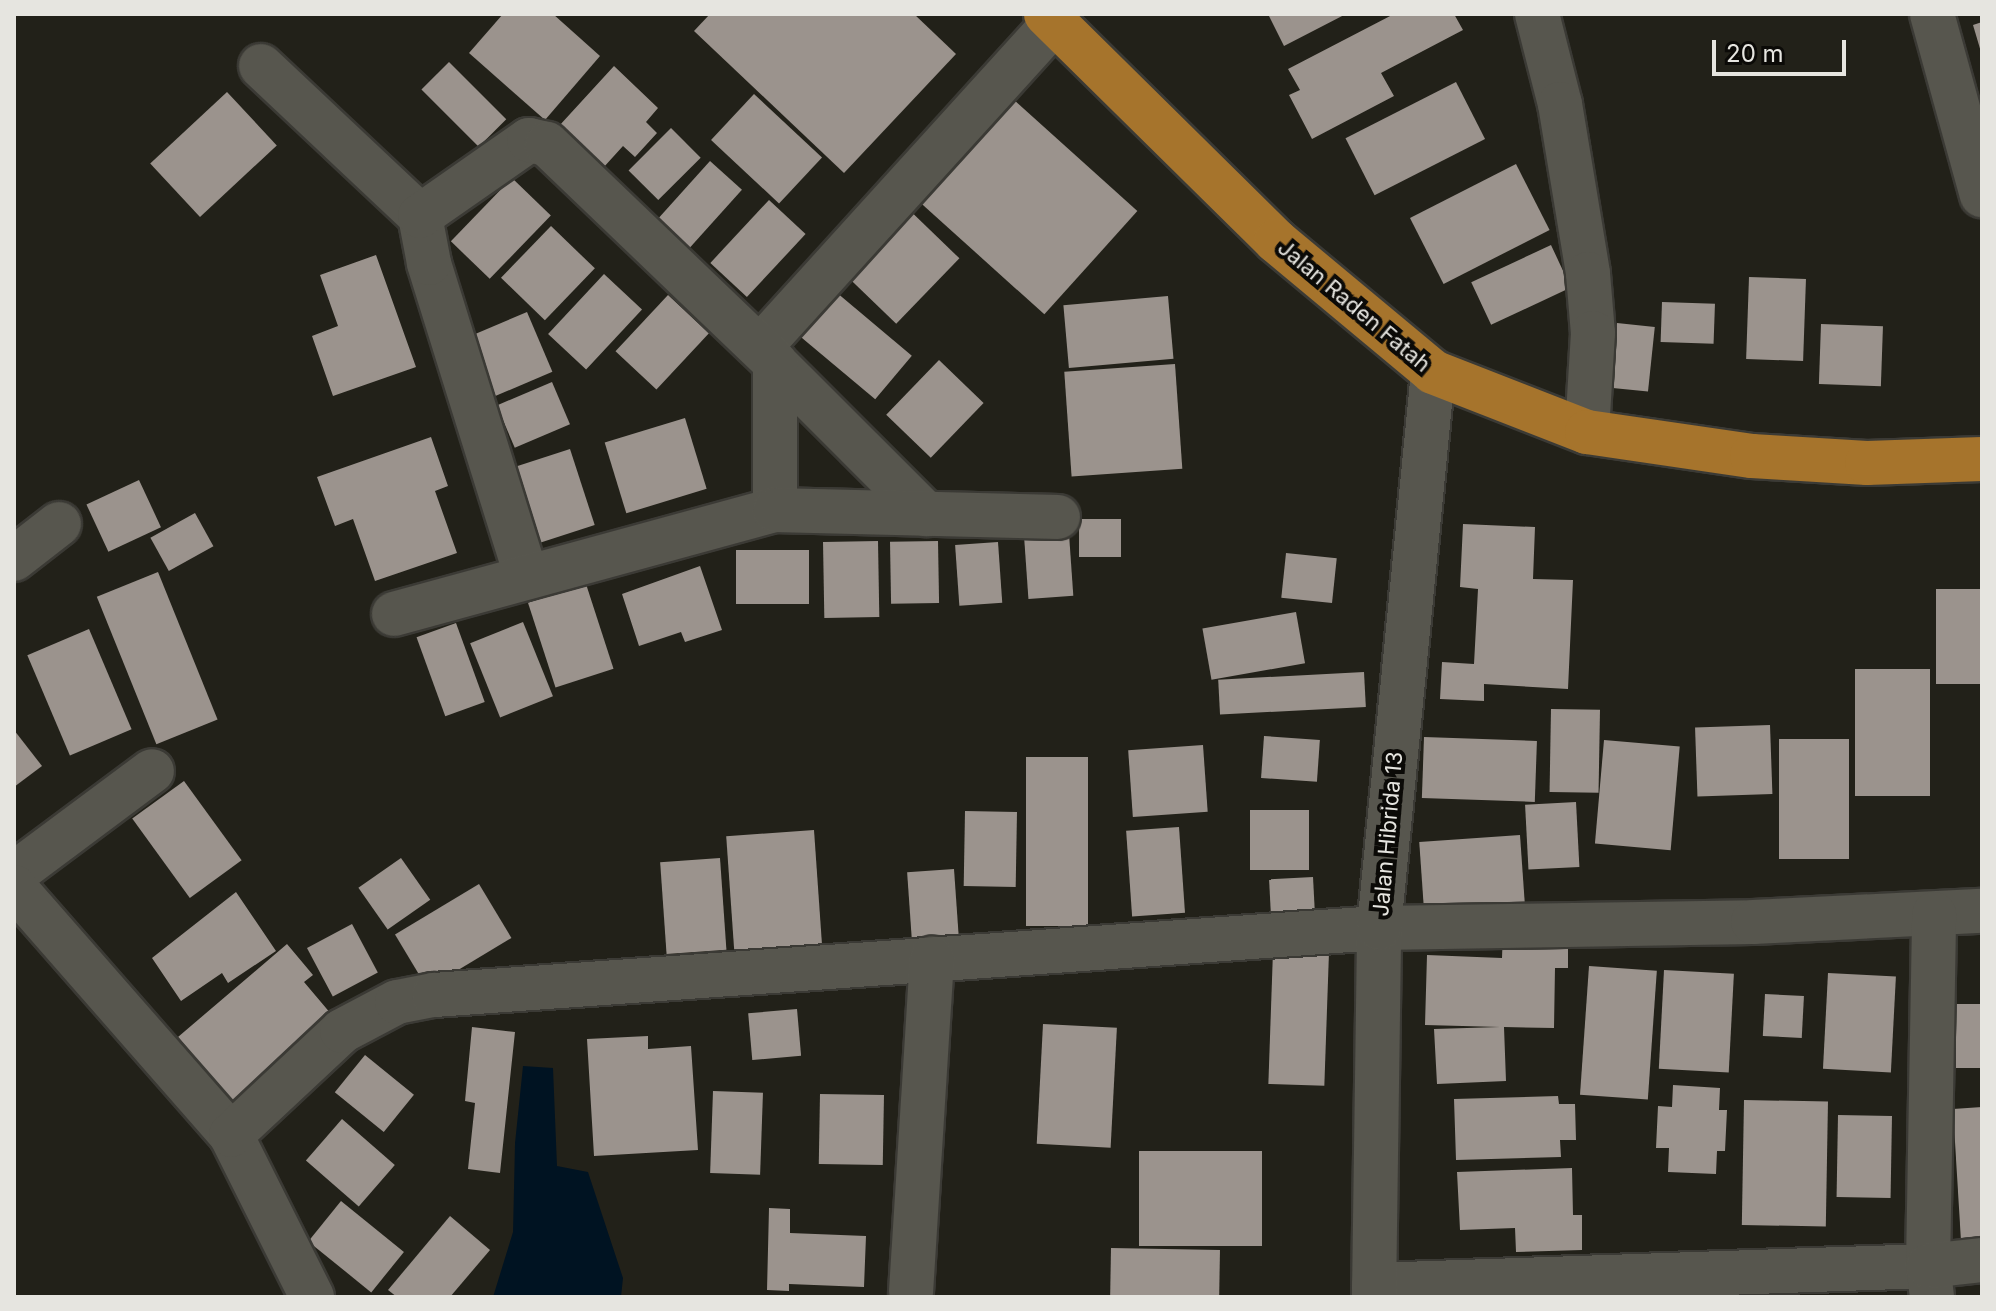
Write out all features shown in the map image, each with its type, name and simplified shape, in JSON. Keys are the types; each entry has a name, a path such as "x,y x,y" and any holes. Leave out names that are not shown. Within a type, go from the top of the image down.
{"highway":[{"name":"Jalan Raden Fatah","path":"1051,18 1276,241 1433,372 1587,432 1752,456 1867,463 1982,459"}],"street":[{"path":"1537,14 1560,104 1588,274 1593,333 1587,432"},
{"path":"1932,14 1982,195"},
{"path":"775,510 768,355 1051,18"},
{"path":"261,66 420,216 429,263 526,575"},
{"path":"420,216 529,140 538,140 768,355 926,514"},
{"name":"Jalan Hibrida 13","path":"1374,1291 1379,928 1433,372"},
{"path":"394,614 526,575 775,510 1058,517"},
{"path":"14,559 59,524"},
{"path":"14,874 152,771"},
{"path":"14,887 231,1135 312,1297"},
{"path":"231,1135 342,1031 397,1002 572,983 1379,928 1982,911"},
{"path":"1930,1281 1934,914"},
{"path":"911,1292 932,959"},
{"path":"1374,1291 1930,1281 1982,1260"}],"water":[{"path":"523,1066 553,1068 557,1166 588,1172 623,1278 621,1297 493,1297 513,1232 515,1143"}],"building":[{"path":"503,14 553,14 600,56 545,120 469,53"},
{"path":"710,14 914,14 956,54 844,173 694,31"},
{"path":"1268,14 1346,14 1284,46"},
{"path":"1394,14 1454,14 1463,30 1381,73 1394,96 1312,139 1289,95 1300,90 1288,69"},
{"path":"1982,22 1982,52 1981,52 1973,25"},
{"path":"449,62 506,119 479,147 421,90"},
{"path":"614,66 658,108 646,122 657,133 635,157 623,146 603,168 559,126"},
{"path":"1456,82 1485,139 1375,195 1346,138"},
{"path":"227,92 277,145 200,217 150,164"},
{"path":"754,94 822,157 779,204 711,140"},
{"path":"1014,100 1137,211 1044,314 921,203"},
{"path":"671,128 701,158 658,200 629,170"},
{"path":"710,161 742,190 689,248 657,220"},
{"path":"1516,164 1550,230 1444,284 1410,218"},
{"path":"512,178 551,216 490,279 451,241"},
{"path":"769,200 806,234 747,297 710,263"},
{"path":"899,200 959,258 896,324 836,265"},
{"path":"551,226 595,268 545,320 501,278"},
{"path":"1551,245 1571,288 1491,325 1471,282"},
{"path":"376,255 416,367 333,396 312,336 338,326 320,275"},
{"path":"604,274 642,309 586,369 548,334"},
{"path":"1749,277 1806,279 1803,361 1746,359"},
{"path":"836,292 912,356 875,399 799,336"},
{"path":"668,295 709,333 656,390 615,351"},
{"path":"1168,296 1173,359 1069,368 1063,305"},
{"path":"1662,302 1715,304 1714,344 1661,342"},
{"path":"527,312 552,372 495,396 470,336"},
{"path":"1617,323 1655,327 1648,392 1610,388"},
{"path":"1821,324 1883,326 1881,386 1819,384"},
{"path":"939,360 984,403 931,458 886,415"},
{"path":"1175,364 1182,469 1072,476 1064,372"},
{"path":"552,382 570,424 515,448 497,405"},
{"path":"685,418 707,489 626,513 605,443"},
{"path":"431,437 448,486 435,491 457,553 375,581 353,519 335,526 317,477"},
{"path":"570,449 595,525 534,545 509,469"},
{"path":"139,480 161,527 108,552 86,505"},
{"path":"195,513 213,546 169,571 150,538"},
{"path":"1079,519 1121,519 1121,557 1079,557"},
{"path":"1463,524 1535,527 1533,579 1573,580 1568,689 1484,684 1484,701 1440,699 1442,662 1474,664 1478,589 1460,587"},
{"path":"1069,534 1073,596 1028,599 1024,537"},
{"path":"878,541 879,617 824,618 823,542"},
{"path":"938,541 939,603 891,604 890,542"},
{"path":"998,542 1002,603 959,606 955,545"},
{"path":"736,550 809,550 809,604 736,604"},
{"path":"1286,553 1337,558 1332,603 1281,598"},
{"path":"700,566 722,630 685,642 681,632 639,646 622,594"},
{"path":"158,572 218,719 156,744 97,597"},
{"path":"586,584 614,669 555,687 528,603"},
{"path":"1936,589 1982,589 1982,684 1936,684"},
{"path":"1296,612 1305,663 1211,680 1202,628"},
{"path":"523,622 553,696 500,718 470,643"},
{"path":"456,623 485,702 445,716 417,637"},
{"path":"89,629 132,729 70,756 27,655"},
{"path":"1855,669 1930,669 1930,796 1855,796"},
{"path":"1364,672 1366,707 1220,715 1218,680"},
{"path":"1551,709 1600,710 1599,793 1550,792"},
{"path":"1770,725 1772,794 1697,797 1695,728"},
{"path":"14,730 42,766 14,787"},
{"path":"1264,736 1320,740 1317,782 1261,778"},
{"path":"1424,737 1537,741 1535,802 1422,798"},
{"path":"1779,739 1849,739 1849,859 1779,859"},
{"path":"1604,740 1680,747 1671,850 1595,844"},
{"path":"1203,745 1208,812 1133,817 1128,750"},
{"path":"1026,757 1088,757 1088,926 1026,926"},
{"path":"184,781 242,860 190,898 132,819"},
{"path":"1576,802 1579,867 1528,870 1525,805"},
{"path":"1250,810 1309,810 1309,870 1250,870"},
{"path":"965,811 1017,812 1016,887 964,886"},
{"path":"1179,827 1185,913 1132,916 1126,831"},
{"path":"814,830 822,946 734,952 726,836"},
{"path":"1520,835 1525,904 1424,911 1419,842"},
{"path":"401,858 430,900 388,930 358,888"},
{"path":"720,858 726,950 667,954 660,862"},
{"path":"954,869 959,938 912,941 907,872"},
{"path":"1313,877 1315,918 1271,920 1269,879"},
{"path":"479,884 511,938 427,988 395,934"},
{"path":"236,892 276,951 228,983 222,973 181,1001 152,958"},
{"path":"352,924 378,973 333,997 307,948"},
{"path":"1503,928 1568,930 1568,968 1555,968 1554,1028 1504,1027 1506,1081 1437,1084 1434,1029 1500,1027 1425,1025 1427,955 1502,958"},
{"path":"287,944 313,975 304,982 337,1021 236,1107 178,1037"},
{"path":"1273,951 1329,953 1324,1086 1268,1084"},
{"path":"1589,966 1657,971 1648,1099 1580,1095"},
{"path":"1664,970 1734,974 1729,1073 1659,1069"},
{"path":"1828,973 1896,977 1891,1072 1823,1069"},
{"path":"1765,994 1804,996 1802,1038 1763,1036"},
{"path":"1956,1004 1982,1004 1982,1068 1956,1068"},
{"path":"797,1009 801,1056 752,1060 748,1013"},
{"path":"1043,1024 1117,1028 1111,1148 1037,1144"},
{"path":"472,1027 515,1032 500,1173 468,1169 475,1103 465,1101"},
{"path":"648,1036 648,1049 691,1046 698,1150 594,1156 587,1039"},
{"path":"365,1055 414,1095 384,1132 335,1092"},
{"path":"1673,1085 1720,1088 1719,1110 1727,1110 1725,1151 1717,1151 1716,1174 1668,1172 1669,1148 1656,1148 1658,1106 1672,1107"},
{"path":"713,1091 763,1093 760,1175 710,1173"},
{"path":"820,1094 884,1095 883,1165 819,1164"},
{"path":"1558,1096 1559,1104 1575,1104 1576,1140 1560,1140 1561,1157 1456,1160 1454,1099"},
{"path":"1744,1100 1828,1101 1826,1226 1742,1225"},
{"path":"1982,1107 1982,1240 1961,1241 1953,1109"},
{"path":"1838,1115 1892,1116 1891,1198 1837,1197"},
{"path":"342,1119 395,1165 359,1206 306,1161"},
{"path":"1139,1151 1262,1151 1262,1246 1139,1246"},
{"path":"1572,1168 1573,1215 1582,1215 1582,1250 1516,1252 1515,1228 1460,1230 1457,1172"},
{"path":"341,1201 404,1252 371,1292 308,1241"},
{"path":"769,1208 790,1209 790,1233 866,1236 864,1287 789,1284 789,1291 767,1290"},
{"path":"450,1216 490,1250 450,1297 397,1297 388,1290"},
{"path":"1111,1248 1220,1250 1219,1297 1110,1297"}]}
